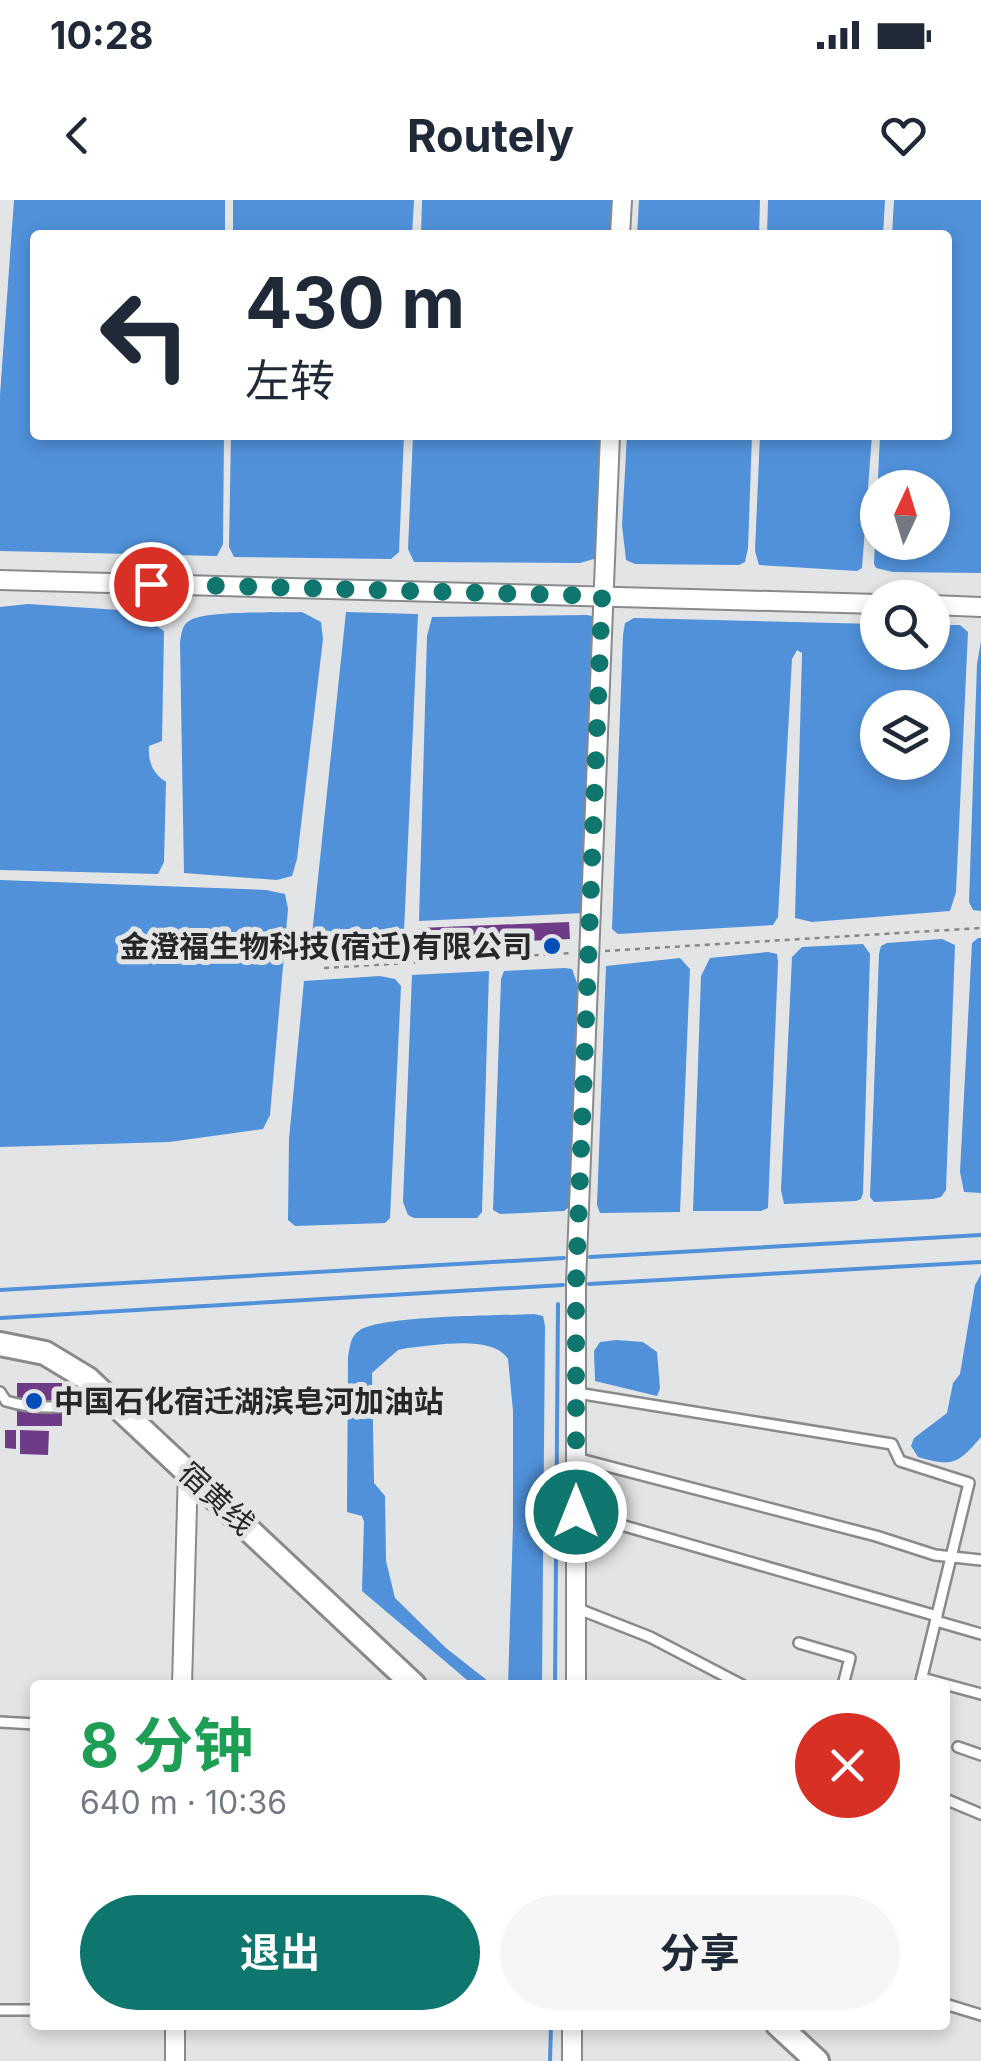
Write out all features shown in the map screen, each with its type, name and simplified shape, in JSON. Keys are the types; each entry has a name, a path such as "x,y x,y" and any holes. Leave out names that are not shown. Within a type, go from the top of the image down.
{"main road":[{"name":"宿黄线","path":"0,1344 45,1353 88,1379 409,1680"},
{"path":"802,2034 817,2061"}],"street":[{"path":"620,230 622,200"},
{"path":"576,1680 576,1282 610,440"},
{"path":"0,580 860,603"},
{"path":"950,606 981,607"},
{"path":"182,1680 188,1470"},
{"path":"175,2061 176,2030"},
{"path":"572,2030 572,2061"}],"lane":[{"path":"0,1392 6,1401 26,1407 74,1407 106,1396"},
{"path":"576,1393 892,1444 900,1461 968,1483 921,1680"},
{"path":"576,1458 950,1558 981,1560"},
{"path":"576,1512 981,1634"},
{"path":"576,1608 650,1638 732,1680"},
{"path":"799,1644 850,1658 843,1680"},
{"path":"950,1688 981,1694"},
{"path":"0,1722 30,1724"},
{"path":"958,1747 981,1755"},
{"path":"950,1801 981,1814"},
{"path":"950,2006 981,2015"},
{"path":"0,2010 30,2010"}],"path":[{"path":"324,968 981,928"}],"water":[{"path":"14,200 225,200 225,230 30,230 30,440 224,440 223,544 217,556 0,551 0,395"},
{"path":"233,200 414,200 412,230 233,230"},
{"path":"422,200 616,200 614,230 421,230"},
{"path":"639,200 760,200 759,230 637,230"},
{"path":"768,200 885,200 883,230 767,230"},
{"path":"894,200 981,200 981,573 893,572 876,568 874,560 950,560 950,470 878,470 880,440 952,440 952,230 892,230"},
{"path":"231,440 404,440 399,552 391,559 234,557 229,547"},
{"path":"413,440 605,440 597,558 580,563 414,562 408,549"},
{"path":"627,440 752,440 745,562 635,564 626,560 622,525"},
{"path":"760,440 872,440 869,470 860,470 862,568 857,571 759,565 755,551"},
{"path":"28,604 135,611 164,631 162,741 149,746 152,766 166,782 164,862 158,874 0,870 0,607"},
{"path":"302,612 321,622 323,639 292,876 277,880 184,873 180,643 183,628 197,617 210,615"},
{"path":"346,612 418,614 404,932 392,949 310,954"},
{"path":"432,617 595,617 583,913 419,921 427,636"},
{"path":"634,618 860,624 860,670 950,670 950,625 960,625 968,632 956,892 950,911 812,922 795,918 802,653 797,650 792,659 778,917 773,925 618,934 612,929 625,623"},
{"path":"981,641 981,911 973,910 969,902"},
{"path":"0,880 266,890 285,894 288,909 270,1115 263,1129 169,1142 0,1147"},
{"path":"978,938 981,1193 964,1192 960,1172 972,943"},
{"path":"942,939 955,945 946,1190 933,1199 874,1202 870,1197 881,946"},
{"path":"863,944 870,954 863,1193 856,1201 784,1204 781,1190 792,957 802,947"},
{"path":"777,954 778,962 768,1208 693,1211 701,976 710,958"},
{"path":"680,958 690,969 680,1212 600,1213 597,1205 606,966"},
{"path":"572,969 578,986 569,1207 564,1211 500,1214 493,1210 501,979 504,971"},
{"path":"489,971 482,1212 477,1218 414,1218 408,1215 403,1202 412,975"},
{"path":"380,976 395,979 401,986 390,1218 385,1223 295,1226 288,1220 289,1139 304,981"},
{"path":"981,1274 981,1437 954,1461 918,1457 911,1446 914,1438 947,1413 953,1383 960,1374 975,1285"},
{"path":"543,1316 542,1680 508,1680 513,1411 508,1359 500,1351 461,1343 398,1350 372,1373 374,1483 385,1496 386,1561 395,1598 446,1648 487,1680 467,1680 362,1591 364,1522 362,1516 347,1512 351,1342 360,1330 374,1325 417,1319"},
{"path":"600,1342 643,1342 657,1352 657,1396 595,1381 594,1351"}],"building":[{"path":"569,922 570,939 420,946 419,928"},
{"path":"17,1383 62,1383 62,1426 17,1426"},
{"path":"5,1430 16,1430 16,1449 5,1448"},
{"path":"20,1430 49,1431 48,1455 20,1454"}],"waterway":[{"path":"590,1257 981,1235"},
{"path":"0,1290 564,1258"},
{"path":"589,1284 981,1262"},
{"path":"0,1318 563,1285"},
{"path":"555,1680 558,1304"},
{"path":"550,2061 551,2030"}],"place":[{"name":"金澄福生物科技(宿迁)有限公司","path":"552,946"},
{"name":"中国石化宿迁湖滨皂河加油站","path":"34,1401"}],"route":[{"path":"151,584 602,596 576,1282 576,1512"}]}
